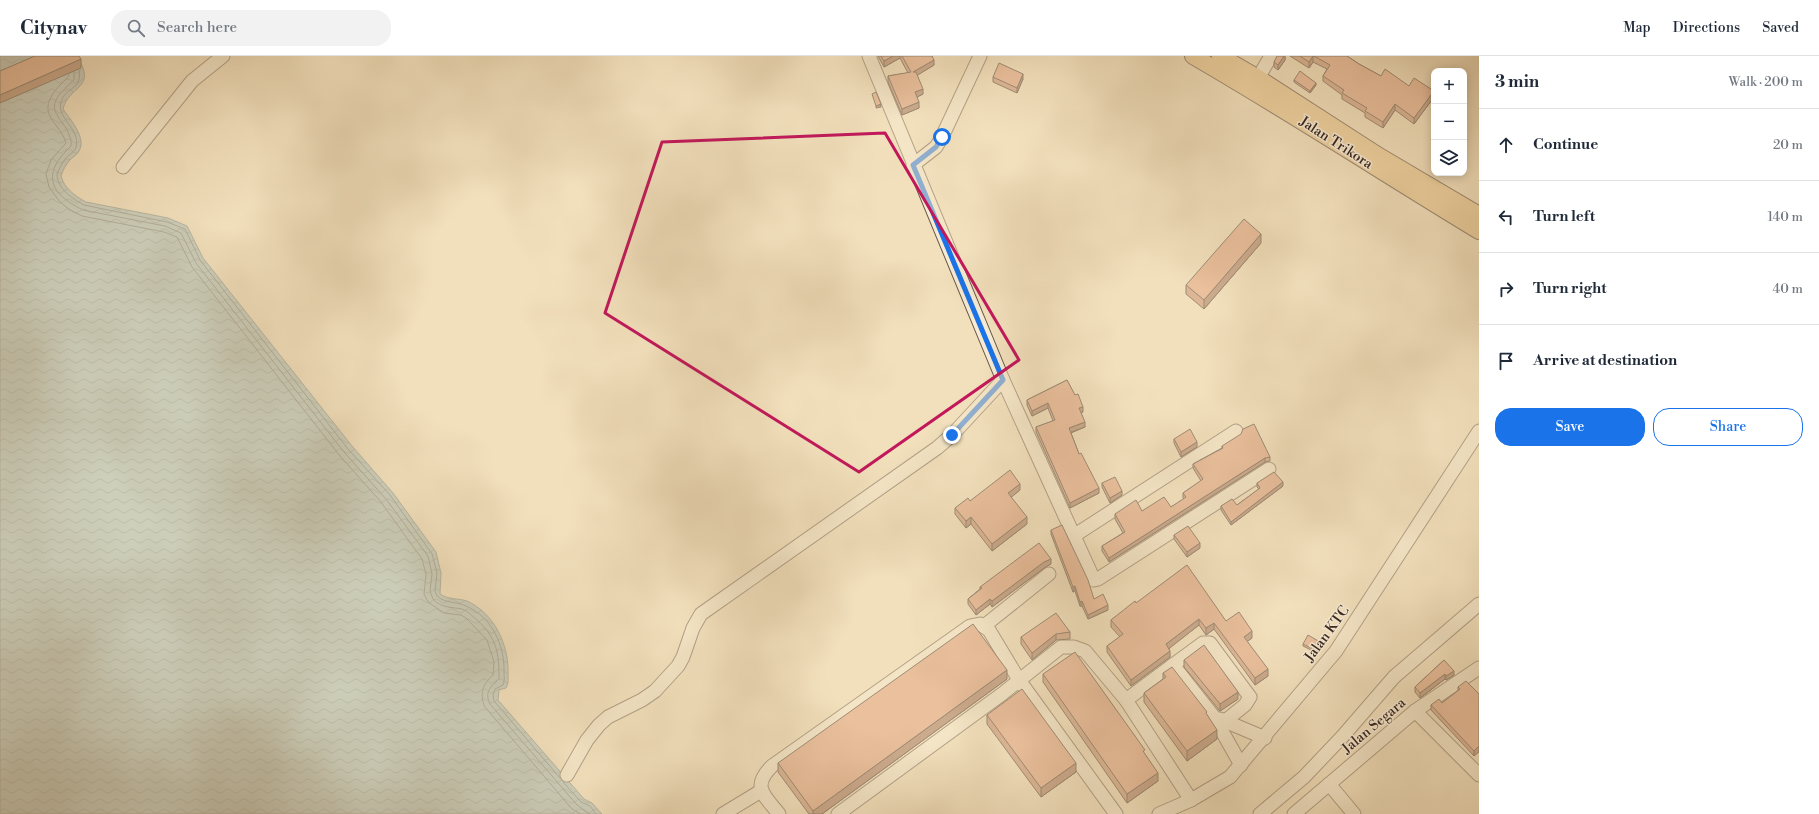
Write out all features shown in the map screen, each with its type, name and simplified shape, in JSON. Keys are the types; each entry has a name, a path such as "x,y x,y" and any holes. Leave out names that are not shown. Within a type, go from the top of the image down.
{"main road":[{"name":"Jalan Trikora","path":"1193,56 1270,100 1391,178 1479,231"},
{"name":"Jalan Trikora","path":"1220,56 1258,78 1379,156 1479,216"}],"street":[{"path":"123,167 192,81 223,56"},
{"path":"869,56 1003,380 1075,535 1092,578 1094,580 1098,580 1269,469"},
{"path":"913,165 936,147 980,56"},
{"path":"1258,78 1271,56"},
{"path":"567,774 599,725 608,717 655,692 678,666 684,657 692,628 701,614 937,448 952,435 1003,380"},
{"name":"Jalan KTC","path":"1159,814 1191,800 1220,784 1241,766 1336,651 1479,431"},
{"path":"1075,535 1236,432"},
{"path":"779,814 761,792 760,784 762,777 772,766 970,626 984,626 1049,574"},
{"path":"1260,814 1304,777 1342,737 1394,677 1479,604"},
{"path":"984,626 989,630 1020,680 1116,814"},
{"path":"1126,700 1203,642 1210,643 1250,697 1245,705 1220,721"},
{"path":"845,812 1020,680 1061,647 1074,647 1085,651 1126,700 1191,800"},
{"path":"1173,665 1220,721 1241,766"},
{"name":"Jalan Segara","path":"1294,814 1415,711 1479,668"},
{"path":"1415,711 1479,775"},
{"path":"1220,721 1264,738"},
{"path":"1329,784 1354,814"},
{"path":"723,814 761,792"}],"highlighted area":[{"path":"885,133 1019,360 859,472 605,313 662,142"}],"water":[{"path":"0,56 77,56 83,67 85,75 80,86 66,101 63,109 77,129 81,140 81,146 78,152 66,165 61,176 67,188 86,202 168,218 187,226 203,258 352,446 393,493 436,552 441,573 440,594 467,601 477,606 492,622 503,641 508,662 508,684 506,688 499,690 498,700 584,799 592,803 602,814 0,814"}],"building":[{"path":"35,56 79,56 81,59 0,95 0,71"},
{"path":"881,56 893,56 884,61"},
{"path":"902,56 932,56 934,60 913,72 916,72 923,89 915,92 919,102 902,109 888,76 911,72"},
{"path":"1277,56 1284,56 1278,65 1274,62"},
{"path":"1300,56 1313,56 1309,62"},
{"path":"1314,56 1347,56 1381,76 1385,69 1409,86 1414,78 1431,89 1431,95 1414,118 1395,104 1383,122 1365,111 1367,108 1342,93 1344,90 1323,76 1330,65"},
{"path":"999,63 1023,74 1017,88 993,77"},
{"path":"1300,71 1316,83 1310,91 1294,80"},
{"path":"876,92 881,104 876,106 872,94"},
{"path":"1244,219 1261,234 1204,300 1186,285"},
{"path":"1067,380 1075,395 1078,394 1083,407 1079,408 1085,422 1069,428 1079,454 1081,453 1099,488 1070,503 1036,427 1055,420 1048,403 1032,411 1027,400"},
{"path":"1254,424 1270,457 1265,458 1109,558 1102,546 1125,532 1115,514 1136,500 1142,511 1164,497 1171,507 1186,497 1183,493 1203,479 1193,464 1223,448 1222,446 1241,434 1243,429"},
{"path":"1190,429 1197,442 1181,452 1174,439"},
{"path":"1010,470 1020,484 1008,493 1027,517 992,544 971,517 966,521 955,508 968,498 970,501"},
{"path":"1274,472 1283,482 1231,522 1221,506 1232,499 1237,505 1260,488 1257,483"},
{"path":"1115,477 1122,491 1110,498 1102,483"},
{"path":"1062,525 1088,580 1094,599 1103,594 1108,605 1088,615 1082,601 1080,602 1075,586 1073,587 1051,530"},
{"path":"1188,526 1200,543 1187,552 1174,535"},
{"path":"1039,543 1051,559 1044,562 992,601 990,599 976,610 968,599 982,588 980,587"},
{"path":"1187,565 1226,621 1239,612 1252,631 1244,637 1268,669 1255,678 1214,623 1206,628 1199,619 1166,644 1170,651 1131,680 1107,646 1123,634 1111,620 1135,601 1136,603"},
{"path":"1056,613 1070,632 1056,634 1032,653 1021,637"},
{"path":"973,624 1007,670 813,811 778,763"},
{"path":"1308,635 1320,642 1315,650 1303,644"},
{"path":"1204,645 1238,692 1220,704 1184,660"},
{"path":"1075,652 1145,750 1143,751 1158,773 1127,794 1043,674"},
{"path":"1444,660 1454,671 1446,676 1445,674 1420,693 1415,687"},
{"path":"1172,667 1207,712 1206,713 1217,730 1187,751 1144,693 1166,677 1163,673"},
{"path":"1466,681 1479,694 1479,746 1474,751 1431,705 1439,699 1442,703 1460,689 1458,687"},
{"path":"1022,689 1076,763 1041,788 987,715"}],"route":[{"path":"942,137 936,147 913,165 975,310 1003,380 952,435"}]}
